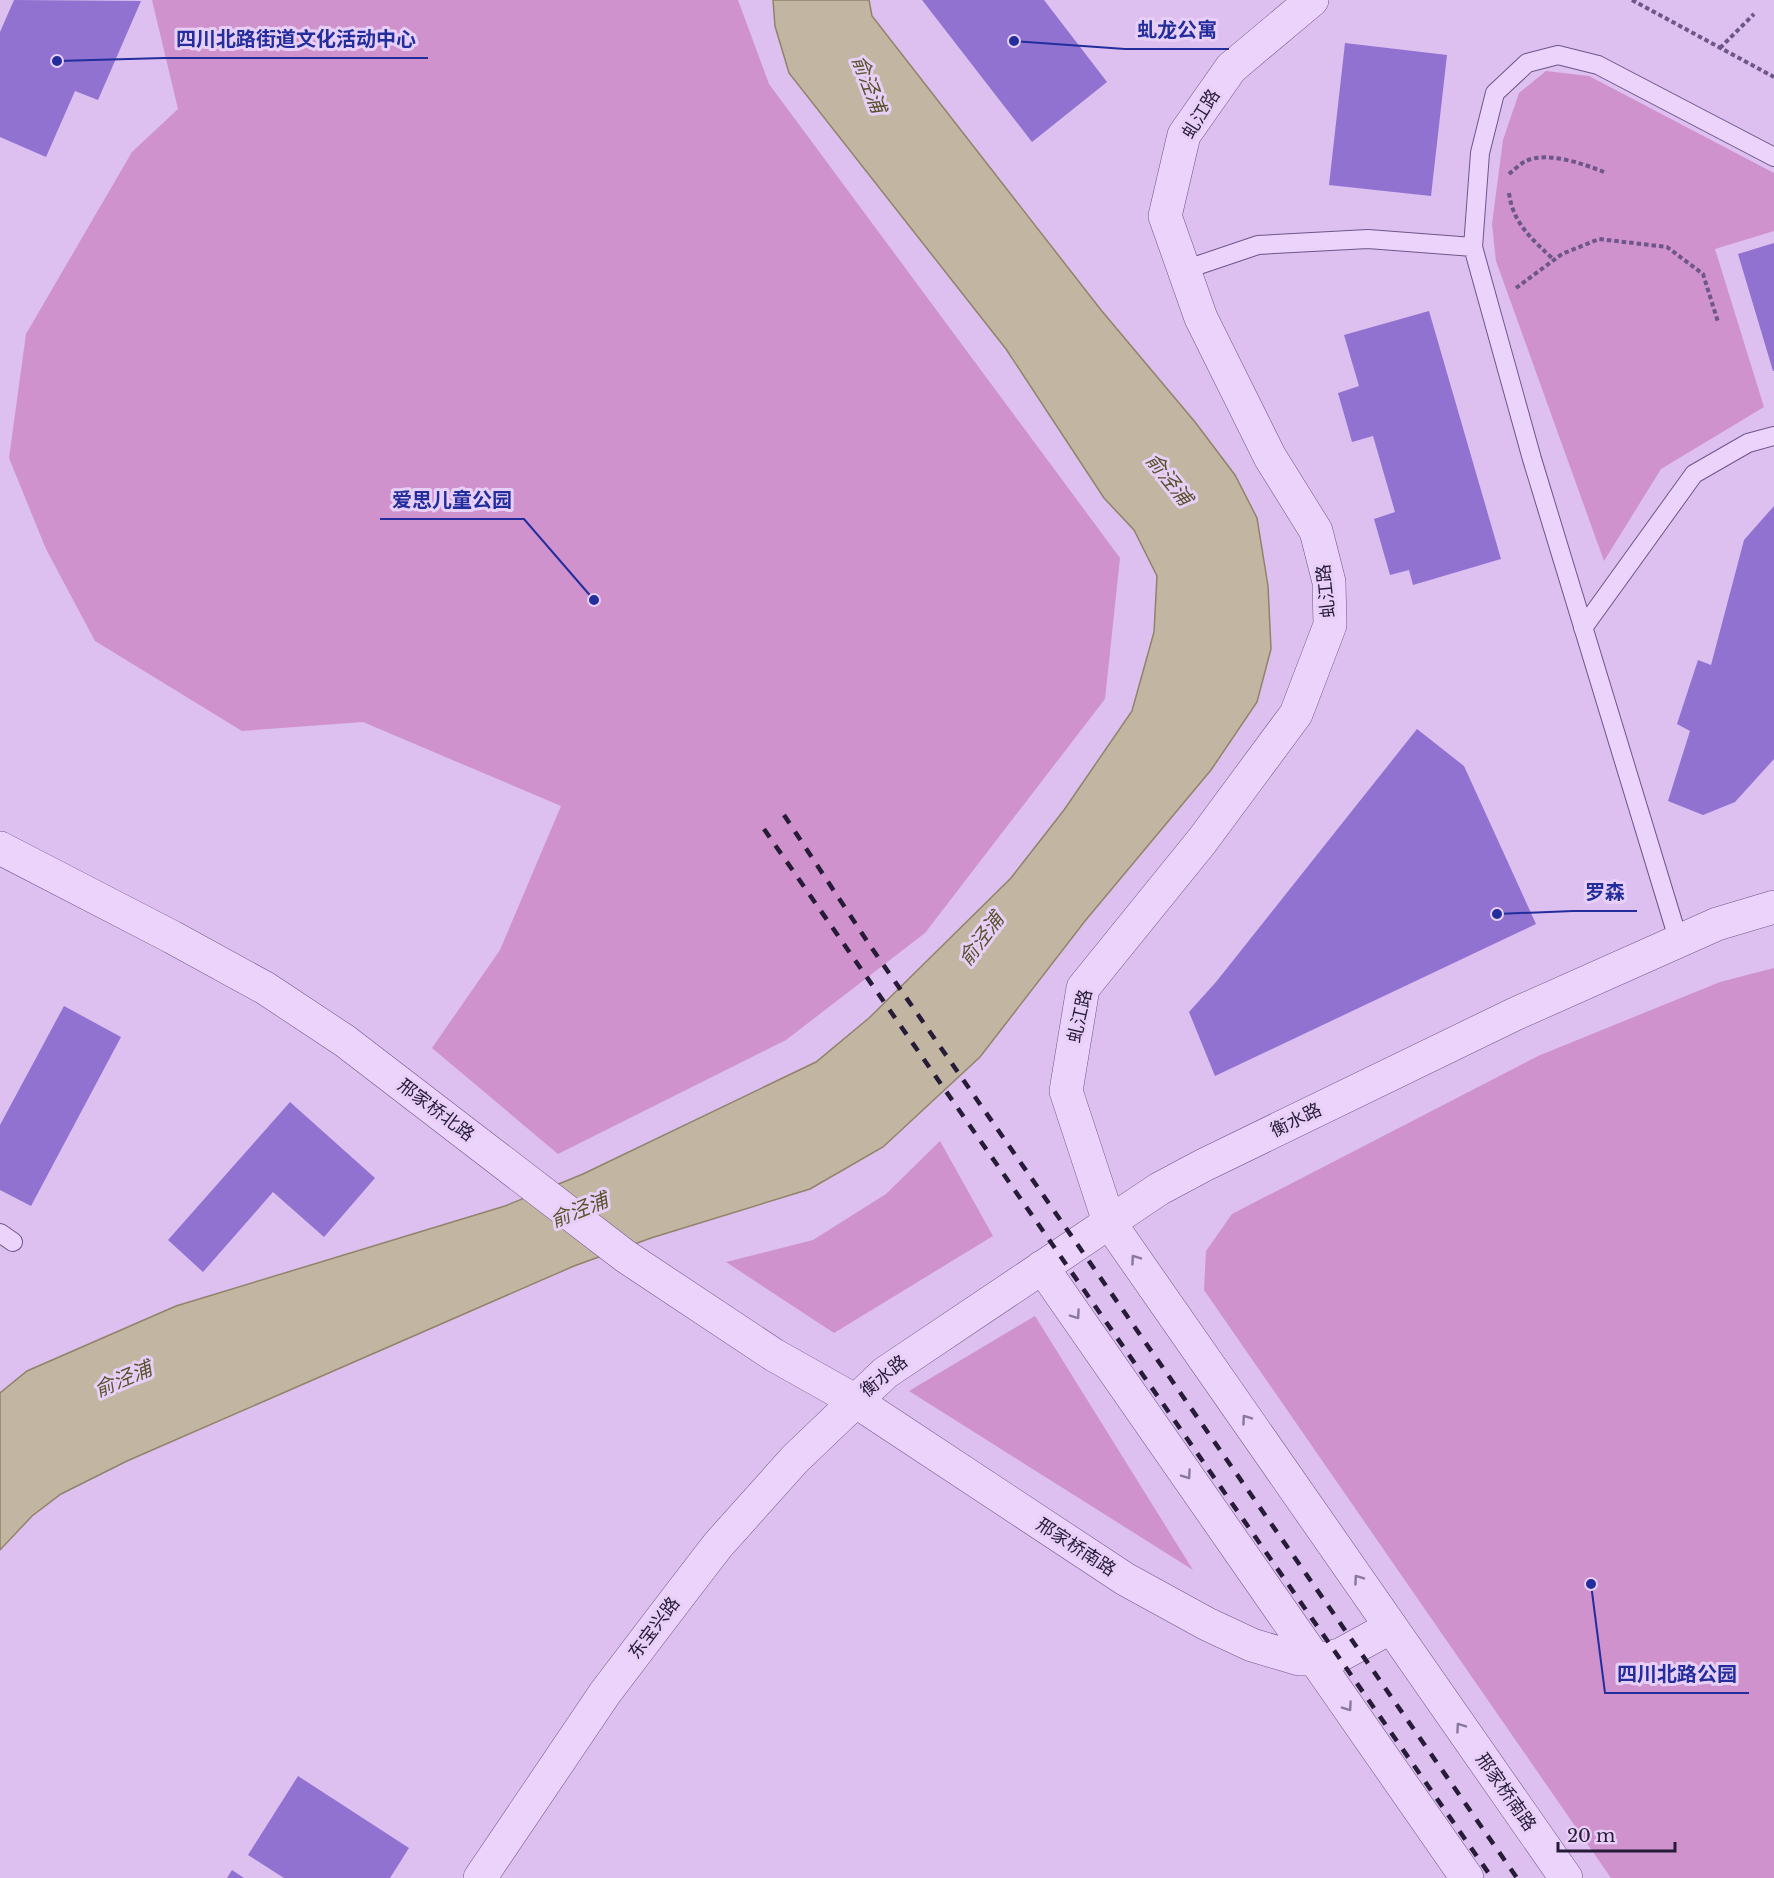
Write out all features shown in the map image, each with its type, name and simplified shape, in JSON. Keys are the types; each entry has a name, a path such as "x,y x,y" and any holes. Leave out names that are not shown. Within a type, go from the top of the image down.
{"street":[{"name":"虬江路","path":"1312,0 1231,68 1184,135 1165,216 1201,318 1265,446 1316,531 1329,582 1330,625 1296,714 1203,840 1083,988 1066,1091 1109,1222 1391,1627"},
{"name":"邢家桥北路","path":"0,848 172,936 265,988 345,1041 625,1256 774,1355 854,1400"},
{"name":"衡水路","path":"854,1400 922,1346 1159,1189 1253,1140 1515,1014 1717,924 1774,907"},
{"path":"1042,1267 1467,1878"},
{"name":"邢家桥南路","path":"854,1400 1125,1579 1207,1624 1252,1645 1279,1655 1315,1659 1352,1650 1391,1627 1566,1878"},
{"name":"东宝兴路","path":"480,1878 605,1693 711,1554 755,1501 854,1400"}],"lane":[{"path":"1679,942 1583,628 1473,247 1480,153 1495,93 1527,63 1558,55 1598,66 1774,157"},
{"path":"1184,270 1258,245 1368,239 1473,247"},
{"path":"1583,628 1694,474 1748,443 1774,436"}],"path":[{"path":"1632,0 1774,77"},
{"path":"1720,48 1754,14"},
{"path":"1478,172 1506,176 1526,160 1546,159 1574,160 1604,172"},
{"path":"1506,176 1511,208 1523,231 1554,260"},
{"path":"1491,312 1519,285 1554,260 1599,239 1667,247 1703,274 1718,322"}],"shaded area":[{"path":"152,0 738,0 769,84 1120,558 1105,699 925,933 786,1040 558,1154 432,1048 500,950 561,806 363,722 242,731 95,641 46,549 9,458 26,334 132,152 178,109"},
{"path":"1546,71 1589,76 1774,173 1774,231 1715,249 1764,407 1661,469 1604,561 1496,261 1492,224 1503,140 1519,93"},
{"path":"1774,968 1774,1878 1611,1878 1204,1290 1206,1251 1232,1214 1538,1056 1720,982"},
{"path":"940,1141 993,1236 834,1333 726,1262 813,1240 886,1194"},
{"path":"1035,1316 1193,1570 909,1391"}],"water":[{"name":"俞泾浦","path":"773,0 869,0 872,16 1101,310 1195,422 1235,475 1257,518 1268,586 1271,649 1257,702 1211,770 1085,921 980,1057 883,1147 810,1189 651,1238 574,1266 127,1461 61,1494 32,1516 0,1550 0,1393 27,1371 176,1306 505,1206 583,1174 816,1062 869,1018 1011,878 1064,810 1132,711 1154,632 1157,576 1134,530 1104,498 1006,349 789,73 775,26"}],"building":[{"path":"14,0 141,1 98,100 75,91 46,157 0,137 0,32"},
{"path":"922,0 1044,0 1107,82 1032,142"},
{"path":"1345,43 1447,55 1431,196 1329,185"},
{"path":"1774,243 1774,371 1773,371 1738,254"},
{"path":"1429,311 1501,559 1413,585 1409,570 1390,575 1374,519 1395,512 1373,436 1352,442 1338,393 1359,386 1344,335"},
{"path":"1774,506 1774,759 1735,802 1703,815 1668,801 1690,731 1677,724 1698,660 1711,665 1744,540"},
{"path":"1417,729 1464,766 1536,924 1215,1076 1189,1012 1216,982"},
{"path":"64,1006 121,1037 31,1206 0,1190 0,1125"},
{"path":"290,1102 375,1178 324,1237 273,1192 203,1272 168,1240"},
{"path":"298,1776 409,1848 390,1878 284,1878 248,1855"},
{"path":"232,1870 244,1878 227,1878"}],"railway":[{"path":"784,815 871,947 1517,1878"},
{"path":"764,829 1492,1878"}],"place":[{"name":"虬龙公寓","path":"1014,41"},
{"name":"四川北路街道文化活动中心","path":"57,61"},
{"name":"爱思儿童公园","path":"594,600"},
{"name":"罗森","path":"1497,914"},
{"name":"四川北路公园","path":"1591,1584"}]}
